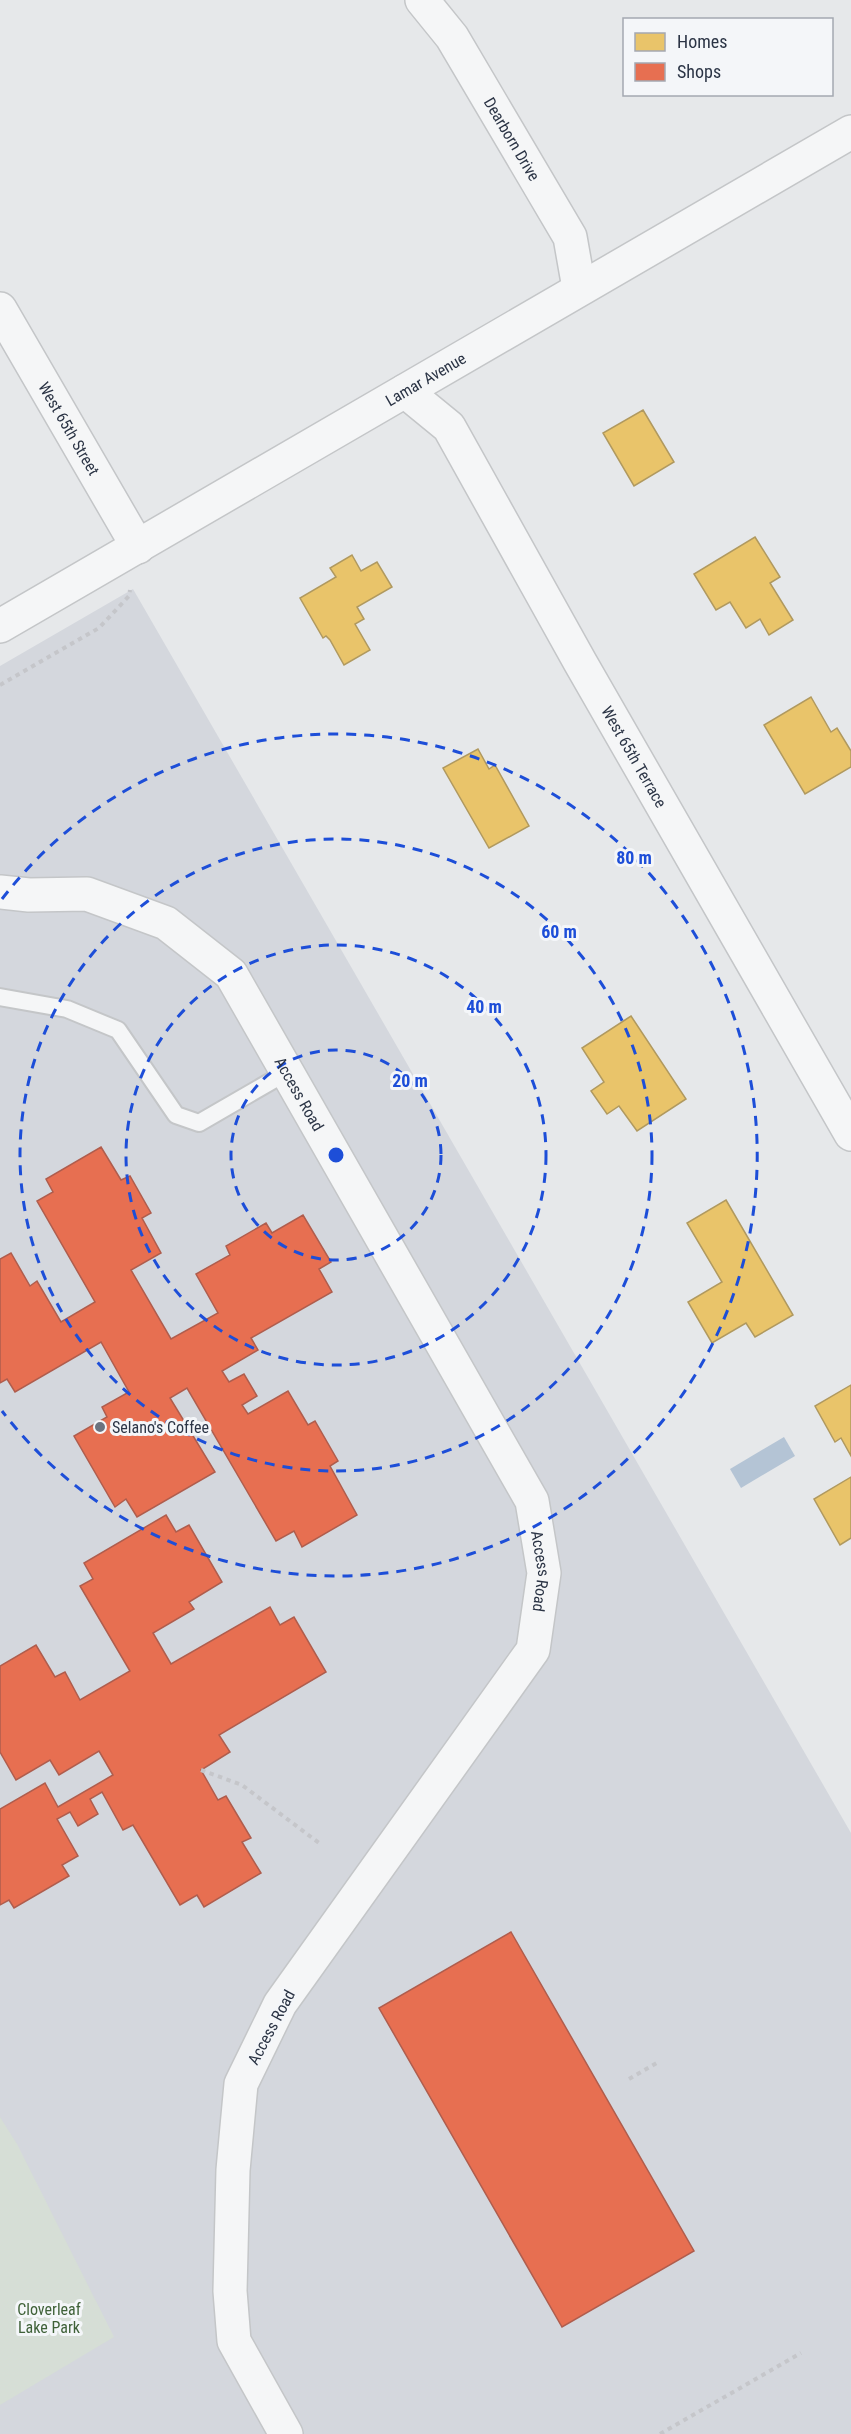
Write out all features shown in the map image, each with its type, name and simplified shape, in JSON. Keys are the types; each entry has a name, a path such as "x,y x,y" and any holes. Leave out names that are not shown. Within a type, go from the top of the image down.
{"street":[{"name":"Dearborn Drive","path":"423,0 452,37 570,237 579,288"},
{"name":"Lamar Avenue","path":"0,626 851,132"},
{"name":"West 65th Street","path":"0,309 138,547"},
{"name":"West 65th Terrace","path":"405,391 449,427 580,662 851,1134"},
{"name":"Access Road","path":"0,892 29,895 87,894 166,923 231,974 532,1501 544,1573 533,1650 280,2004 241,2084 233,2170 230,2291 234,2341 286,2434"}],"lane":[{"path":"0,997 67,1009 118,1030 176,1115 199,1123 287,1072"}],"path":[{"path":"0,685 99,628 129,596 138,547"},
{"path":"201,1770 242,1785 319,1844"},
{"path":"629,2079 660,2061"},
{"path":"660,2434 801,2353"}],"shaded area":[{"path":"133,589 851,1833 851,2434 0,2434 0,666"}],"green space":[{"name":"Cloverleaf Lake Park","path":"0,2117 17,2144 114,2337 0,2405"}],"water":[{"path":"784,1437 795,1456 741,1488 730,1469"}],"building: Homes":[{"path":"643,410 674,462 634,486 603,433"},
{"path":"755,537 780,577 770,583 793,620 769,635 760,619 746,628 730,602 716,610 694,574"},
{"path":"352,555 361,571 377,562 392,587 357,607 364,619 355,624 370,650 344,665 330,640 326,636 323,638 300,598 336,577 330,568"},
{"path":"811,697 831,732 837,728 851,751 851,767 805,794 764,725"},
{"path":"478,749 489,769 495,765 529,826 489,848 443,768"},
{"path":"631,1016 686,1099 637,1131 619,1106 607,1114 591,1091 604,1082 582,1048"},
{"path":"726,1200 793,1315 755,1337 746,1323 712,1343 688,1302 722,1282 687,1223"},
{"path":"851,1385 851,1456 841,1438 835,1442 815,1406"},
{"path":"851,1477 851,1538 840,1545 814,1499"}],"building: Shops":[{"path":"101,1147 121,1180 130,1176 151,1213 142,1218 161,1253 131,1270 171,1339 218,1313 196,1274 230,1255 226,1246 266,1223 272,1233 303,1215 331,1262 319,1269 332,1292 251,1338 258,1350 222,1371 229,1382 244,1374 257,1396 242,1405 248,1414 288,1391 308,1425 315,1421 338,1461 330,1466 357,1515 302,1547 294,1531 276,1541 187,1388 170,1398 215,1472 137,1517 126,1499 115,1507 74,1436 107,1417 102,1407 129,1392 101,1342 15,1392 7,1379 0,1383 0,1259 11,1253 30,1286 37,1281 61,1322 95,1302 37,1201 53,1192 46,1179"},
{"path":"166,1515 176,1532 189,1525 222,1582 189,1602 194,1609 153,1633 171,1664 270,1607 280,1625 294,1617 326,1672 219,1735 230,1752 201,1770 218,1800 226,1796 251,1838 242,1842 261,1873 204,1907 197,1895 180,1905 133,1825 123,1830 102,1792 90,1799 98,1814 78,1826 70,1812 57,1819 78,1856 62,1865 69,1876 14,1908 9,1900 0,1905 0,1809 45,1783 58,1807 113,1775 99,1751 59,1775 50,1760 16,1780 0,1752 0,1666 36,1645 55,1677 65,1672 80,1700 130,1671 80,1586 93,1579 84,1563"},
{"path":"511,1932 694,2251 562,2327 379,2008"}],"place":[{"name":"Selano's Coffee","path":"100,1427"}]}
